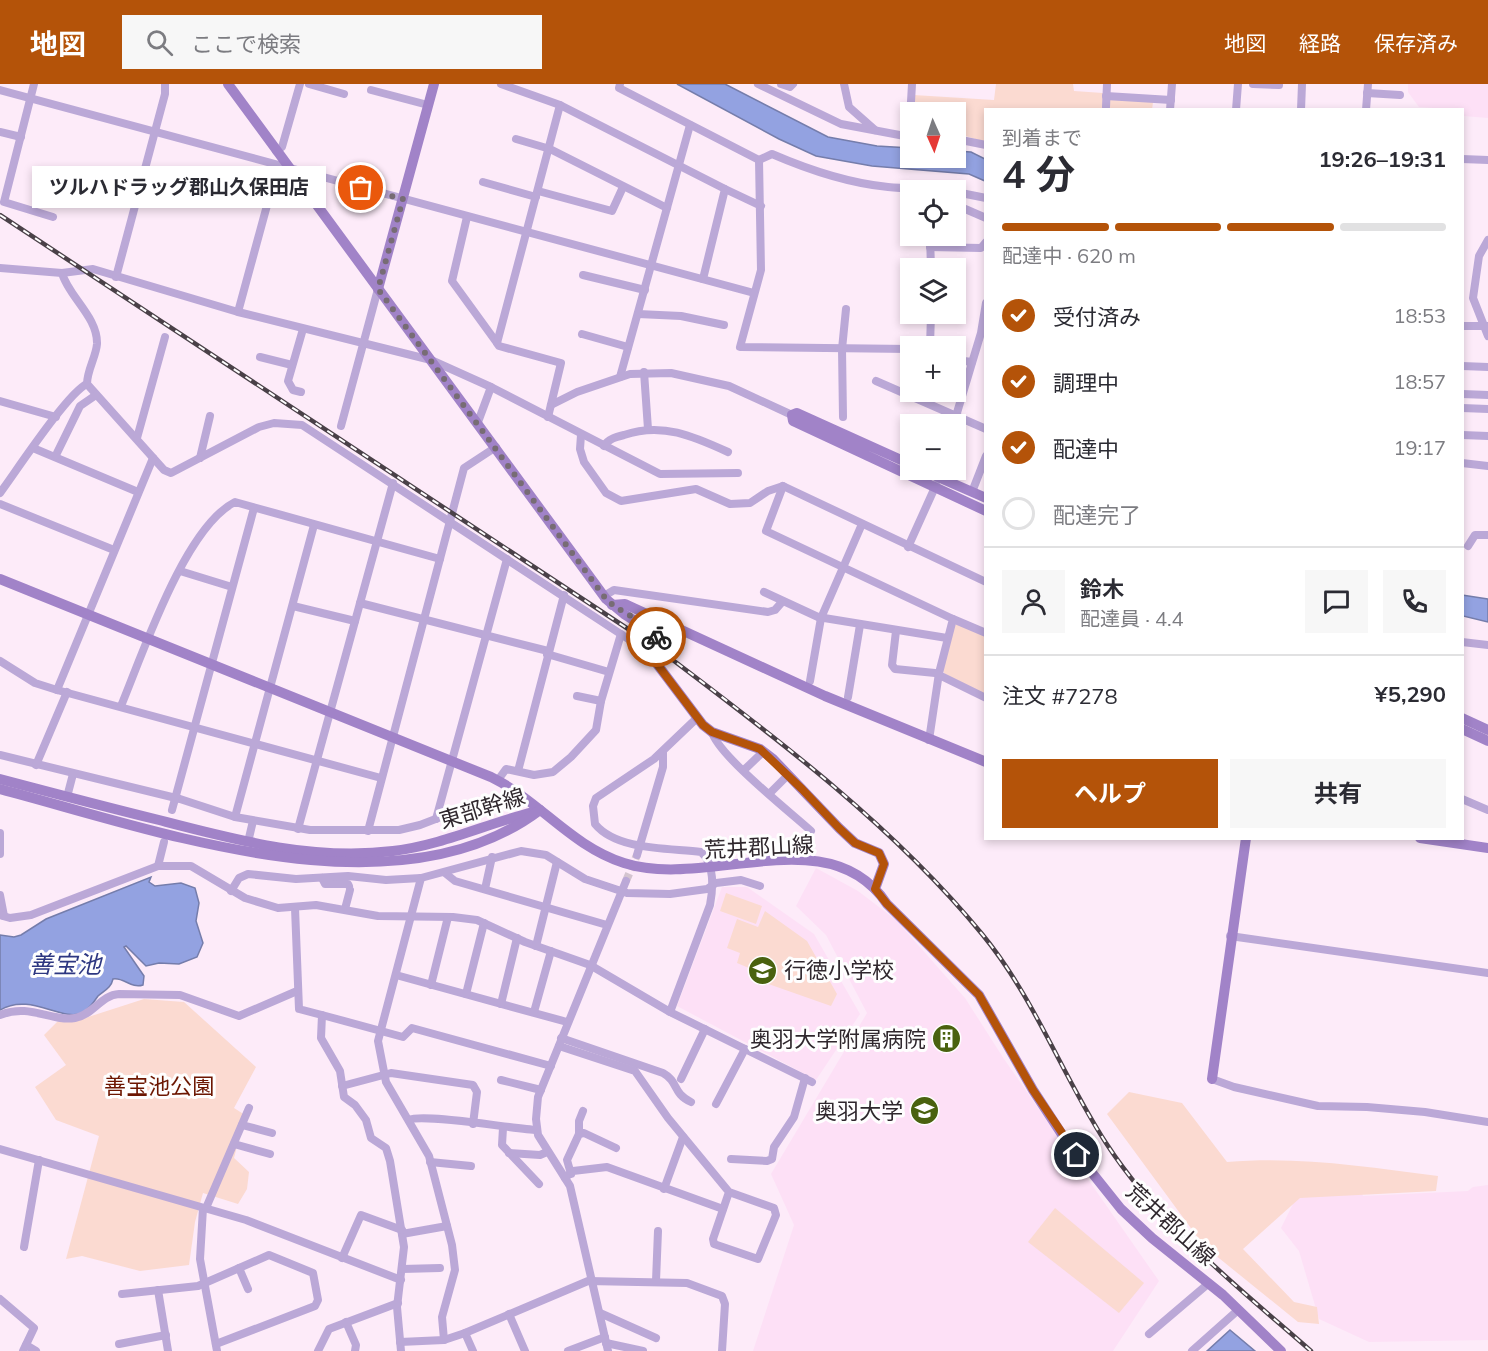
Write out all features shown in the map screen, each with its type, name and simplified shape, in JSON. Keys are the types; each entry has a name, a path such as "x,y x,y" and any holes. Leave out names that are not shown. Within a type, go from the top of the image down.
{"street":[{"path":"34,84 5,204 53,217"},
{"path":"116,277 155,131 165,84"},
{"path":"228,84 276,151 284,166 496,447 604,596 612,605 654,633 657,640 656,662"},
{"path":"276,151 282,147 300,84"},
{"path":"309,84 344,94"},
{"path":"341,426 434,84"},
{"path":"501,84 560,105 760,206"},
{"path":"620,84 619,88 759,160"},
{"path":"758,84 841,124 900,135"},
{"path":"781,84 790,87 793,84"},
{"path":"844,84 849,107 876,131"},
{"path":"911,102 912,84"},
{"path":"1106,107 1107,84"},
{"path":"1170,108 1172,84"},
{"path":"1236,108 1238,84"},
{"path":"1253,84 1279,86"},
{"path":"1301,108 1302,84"},
{"path":"1366,108 1368,84"},
{"path":"0,90 754,293"},
{"path":"371,90 428,105"},
{"path":"1367,93 1400,95"},
{"path":"1106,96 1171,100"},
{"path":"497,343 560,105"},
{"path":"620,377 690,125"},
{"path":"0,132 21,137"},
{"path":"516,139 550,149 667,208"},
{"path":"966,141 984,145"},
{"path":"759,160 772,154 811,171 843,179 900,188"},
{"path":"1464,159 1488,160"},
{"path":"759,160 761,270 740,347 900,349"},
{"path":"237,312 284,166"},
{"path":"0,174 11,177"},
{"path":"483,182 612,211 623,187"},
{"path":"703,279 725,189"},
{"path":"966,194 984,198"},
{"path":"966,209 984,217"},
{"path":"467,217 452,281 500,346 561,363 548,417"},
{"path":"1488,240 1479,256 1473,298 1488,336"},
{"path":"931,258 930,247 981,248 984,244"},
{"path":"0,268 62,273 87,269 237,312 431,360 491,387 660,474 738,473"},
{"path":"0,493 56,417 79,389 87,384 97,344 90,320 62,273"},
{"path":"583,275 645,290"},
{"path":"843,417 842,349 846,309"},
{"path":"638,314 681,316 724,325"},
{"path":"1464,326 1486,327"},
{"path":"301,392 293,390 288,381 303,328"},
{"path":"957,414 983,333"},
{"path":"582,334 628,347"},
{"path":"137,438 165,337"},
{"path":"261,357 292,365"},
{"path":"966,361 972,362"},
{"path":"1464,366 1488,367"},
{"path":"550,405 577,392 620,377 644,372 671,372 729,386 792,416 793,421 937,482 984,497"},
{"path":"644,372 648,429"},
{"path":"876,381 900,389"},
{"path":"87,384 164,470 171,473 259,427 274,423 302,424 621,634 656,662 697,718 744,770 811,831"},
{"path":"478,423 491,387"},
{"path":"56,455 80,406 96,394"},
{"path":"1464,394 1488,394"},
{"path":"0,401 56,417"},
{"path":"930,402 952,414"},
{"path":"1464,408 1488,409"},
{"path":"792,416 797,413 900,459"},
{"path":"200,458 210,416"},
{"path":"966,420 984,428"},
{"path":"604,446 610,439 648,429 684,433 728,452"},
{"path":"582,435 580,449 584,462 606,493 621,501 696,489 730,504 750,503 768,491 783,486 984,581"},
{"path":"1464,435 1488,436"},
{"path":"368,831 426,619 464,468 496,447"},
{"path":"33,448 56,455 138,492"},
{"path":"57,690 153,458"},
{"path":"972,492 984,461"},
{"path":"1464,464 1488,465"},
{"path":"934,480 984,510"},
{"path":"908,547 937,482"},
{"path":"298,829 332,712 393,483"},
{"path":"783,486 766,531 984,632"},
{"path":"121,706 148,639 196,540 223,509 235,502 440,559"},
{"path":"0,504 114,550"},
{"path":"172,810 192,727 254,508"},
{"path":"810,681 820,618 862,524"},
{"path":"235,817 314,525"},
{"path":"1468,546 1474,535 1488,535"},
{"path":"436,819 507,559"},
{"path":"180,571 232,587"},
{"name":"荒井郡山線","path":"0,579 498,780 524,796 578,842 625,864 664,870 710,869 812,860 848,870 875,889 887,904 979,995 1033,1090 1065,1139 1102,1187 1152,1238 1209,1283 1281,1351"},
{"path":"604,596 614,590 763,612 775,610 782,602"},
{"path":"764,592 820,618 948,638"},
{"path":"518,771 547,652 564,595"},
{"path":"360,603 485,634 609,672"},
{"path":"612,605 621,604 633,608 699,640 929,740 984,761"},
{"path":"293,606 355,621"},
{"path":"929,740 939,675 953,619"},
{"path":"848,697 860,624"},
{"path":"896,631 892,665 895,669 939,675 984,697"},
{"path":"498,780 505,770 544,774 559,767 596,730 601,701 621,634"},
{"path":"1464,642 1488,645"},
{"path":"0,661 35,683 57,690 381,777"},
{"path":"36,765 67,692"},
{"path":"577,696 601,701"},
{"path":"670,1012 705,922 712,885 709,860 701,852 638,851 600,829 594,821 593,806 596,798 663,752 697,718"},
{"path":"1464,719 1488,730"},
{"path":"1464,730 1488,741"},
{"path":"712,732 747,743 763,752 855,843 879,853 884,864 875,889"},
{"path":"638,851 663,767 663,752"},
{"path":"744,770 763,752"},
{"path":"0,755 175,798 235,817 298,829 399,830 477,803"},
{"path":"68,797 73,774"},
{"path":"769,794 788,775"},
{"name":"東部幹線","path":"0,779 248,842 317,853 394,851 465,835 540,810"},
{"name":"東部幹線","path":"0,789 246,852 290,860 360,863 396,860 456,849 509,830 540,810"},
{"path":"1464,800 1488,810"},
{"path":"248,842 253,821"},
{"path":"0,833 0,854"},
{"path":"1246,840 1230,936 1212,1079 1234,1087 1318,1106 1425,1112 1488,1122"},
{"path":"1434,840 1488,848"},
{"path":"158,866 164,842"},
{"path":"231,891 239,878 248,874 296,879 421,878 446,873 492,857 528,851 557,862 585,879 621,892 670,894 707,889 712,885 745,880 760,886"},
{"path":"485,889 492,857"},
{"path":"536,946 557,862"},
{"path":"360,863 361,877"},
{"path":"0,895 2,916 31,915 158,866 191,866 208,874 231,891 273,907 295,908 316,905 378,916 471,918 536,946 590,965 670,1012 808,1080 794,1117 776,1144 772,1159 767,1161 731,1159"},
{"path":"446,873 451,879 607,925"},
{"path":"322,878 325,884 348,884 350,888 345,909"},
{"path":"421,878 378,1041 383,1075 410,1120 430,1162 447,1226 455,1270 442,1317 444,1340"},
{"path":"568,1176 547,1152 537,1131 537,1107 541,1090 567,1022 626,881"},
{"path":"295,908 299,1009 403,1037 412,1028 550,1066"},
{"path":"431,985 448,917"},
{"path":"465,994 484,923"},
{"path":"1230,936 1488,974"},
{"path":"501,1004 517,938"},
{"path":"534,1012 550,951"},
{"path":"396,975 567,1022"},
{"path":"0,1015 11,1011 38,1012 63,1019 86,1016 112,994 119,993 180,995 239,1016 297,992"},
{"path":"322,1015 322,1041 340,1071 344,1097 355,1105 365,1118 371,1138 386,1148 402,1232 402,1269 398,1303 401,1351"},
{"path":"681,1079 705,1029"},
{"path":"560,1042 663,1073 674,1081 680,1096 691,1102"},
{"path":"560,1042 635,1071 683,1137 729,1192 774,1209 776,1215 760,1257 752,1259 714,1244 712,1239 729,1192"},
{"path":"716,1104 745,1049"},
{"path":"342,1086 391,1073 473,1085 477,1092 473,1125"},
{"path":"501,1080 541,1090"},
{"path":"122,1294 205,1284 271,1255 311,1272 318,1302 315,1306 216,1347 205,1284 200,1259 205,1208 249,1108"},
{"path":"583,1111 579,1121 579,1134 567,1160 568,1176 606,1344"},
{"path":"410,1120 416,1118 537,1131"},
{"path":"242,1125 272,1133"},
{"path":"503,1128 502,1145 539,1184"},
{"path":"579,1134 584,1133 616,1148"},
{"path":"664,1189 683,1137"},
{"path":"234,1144 270,1154"},
{"path":"0,1149 246,1220 400,1280"},
{"path":"509,1153 540,1155 547,1152"},
{"path":"24,1246 39,1160"},
{"path":"430,1162 471,1166"},
{"path":"568,1176 607,1167 723,1209"},
{"path":"342,1258 361,1215 402,1232 447,1226"},
{"path":"656,1281 658,1231"},
{"path":"239,1268 248,1289"},
{"path":"402,1269 440,1268"},
{"path":"400,1342 444,1340 592,1282 656,1281 687,1283 722,1296 725,1304 722,1351"},
{"path":"1149,1334 1209,1283"},
{"path":"158,1290 168,1351"},
{"path":"0,1299 34,1328 24,1348 36,1351"},
{"path":"318,1351 326,1332 346,1322 398,1303"},
{"path":"1192,1351 1237,1311"},
{"path":"600,1313 656,1338"},
{"path":"509,1314 525,1351"},
{"path":"346,1322 357,1345 355,1351"},
{"path":"465,1333 473,1351"},
{"path":"119,1344 166,1335"},
{"path":"568,1351 606,1344 643,1351"}],"shaded area":[{"path":"1408,84 1488,84 1488,118 1464,116 1464,108 1419,107 1408,92"},
{"name":"奥羽大学","path":"816,868 858,891 896,920 965,998 1004,1059 1159,1281 1113,1351 753,1351 794,1225 771,1174 867,1013 826,935 796,906"},
{"name":"行徳小学校","path":"722,887 747,887 814,934 860,1014 816,1080 677,1006"},
{"path":"1488,1185 1488,1340 1369,1342 1319,1319 1299,1251 1281,1228 1298,1194 1362,1192 1363,1196 1468,1191 1473,1187"}],"green space":[{"path":"996,84 1073,84 1074,91 1103,93 1153,102 1152,108 984,108 984,142 966,136 966,102 913,102 914,95 994,100"},
{"path":"958,623 984,636 984,694 943,671 954,626"},
{"path":"726,893 762,906 756,924 720,911"},
{"path":"765,911 807,941 837,994 831,1006 754,979 756,971 737,963 740,953 727,948 737,919 758,927"},
{"name":"善宝池公園","path":"144,999 184,1002 256,1067 234,1108 245,1115 234,1158 249,1172 247,1189 238,1204 203,1193 195,1222 189,1265 140,1271 82,1256 66,1259 99,1136 56,1120 35,1087 66,1065 44,1035 59,1020 82,1019"},
{"path":"1129,1092 1182,1103 1227,1162 1307,1161 1438,1176 1436,1191 1300,1198 1243,1249 1294,1302 1317,1307 1319,1324 1298,1322 1204,1246 1107,1114"},
{"path":"1055,1208 1144,1283 1119,1313 1028,1242"}],"water":[{"path":"677,84 725,84 828,137 877,146 900,147 900,168 966,168 966,152 971,152 984,158 984,181 969,174 872,166 816,156 779,139"},
{"path":"1464,595 1488,599 1488,622 1464,616"},
{"name":"善宝池","path":"151,877 149,882 155,886 181,883 195,888 199,903 196,921 203,943 197,957 179,964 159,963 146,966 126,946 124,947 144,976 143,985 113,979 109,987 86,1010 74,1015 23,1004 11,1005 0,1010 0,935 14,937 21,935 46,919"},
{"path":"1230,1330 1255,1351 1207,1351"}],"tunnel":[{"path":"626,881 637,855"}],"railway":[{"path":"0,215 657,648 786,747 869,817 947,893 1000,958 1032,1010 1106,1143 1151,1202 1201,1254 1311,1351"}],"way so far":[{"path":"361,188 403,199 378,289 510,465 606,599 624,614 646,626 656,637"}],"place":[{"name":"ツルハドラッグ郡山久保田店","path":"361,188"},
{"name":"行徳小学校","path":"763,970"},
{"name":"奥羽大学附属病院","path":"947,1039"},
{"name":"奥羽大学","path":"924,1111"}],"route":[{"path":"656,637 657,664 666,679 703,725 712,732 760,749 773,759 855,843 879,853 884,864 875,889 887,904 979,995 1033,1090 1077,1155"}]}
